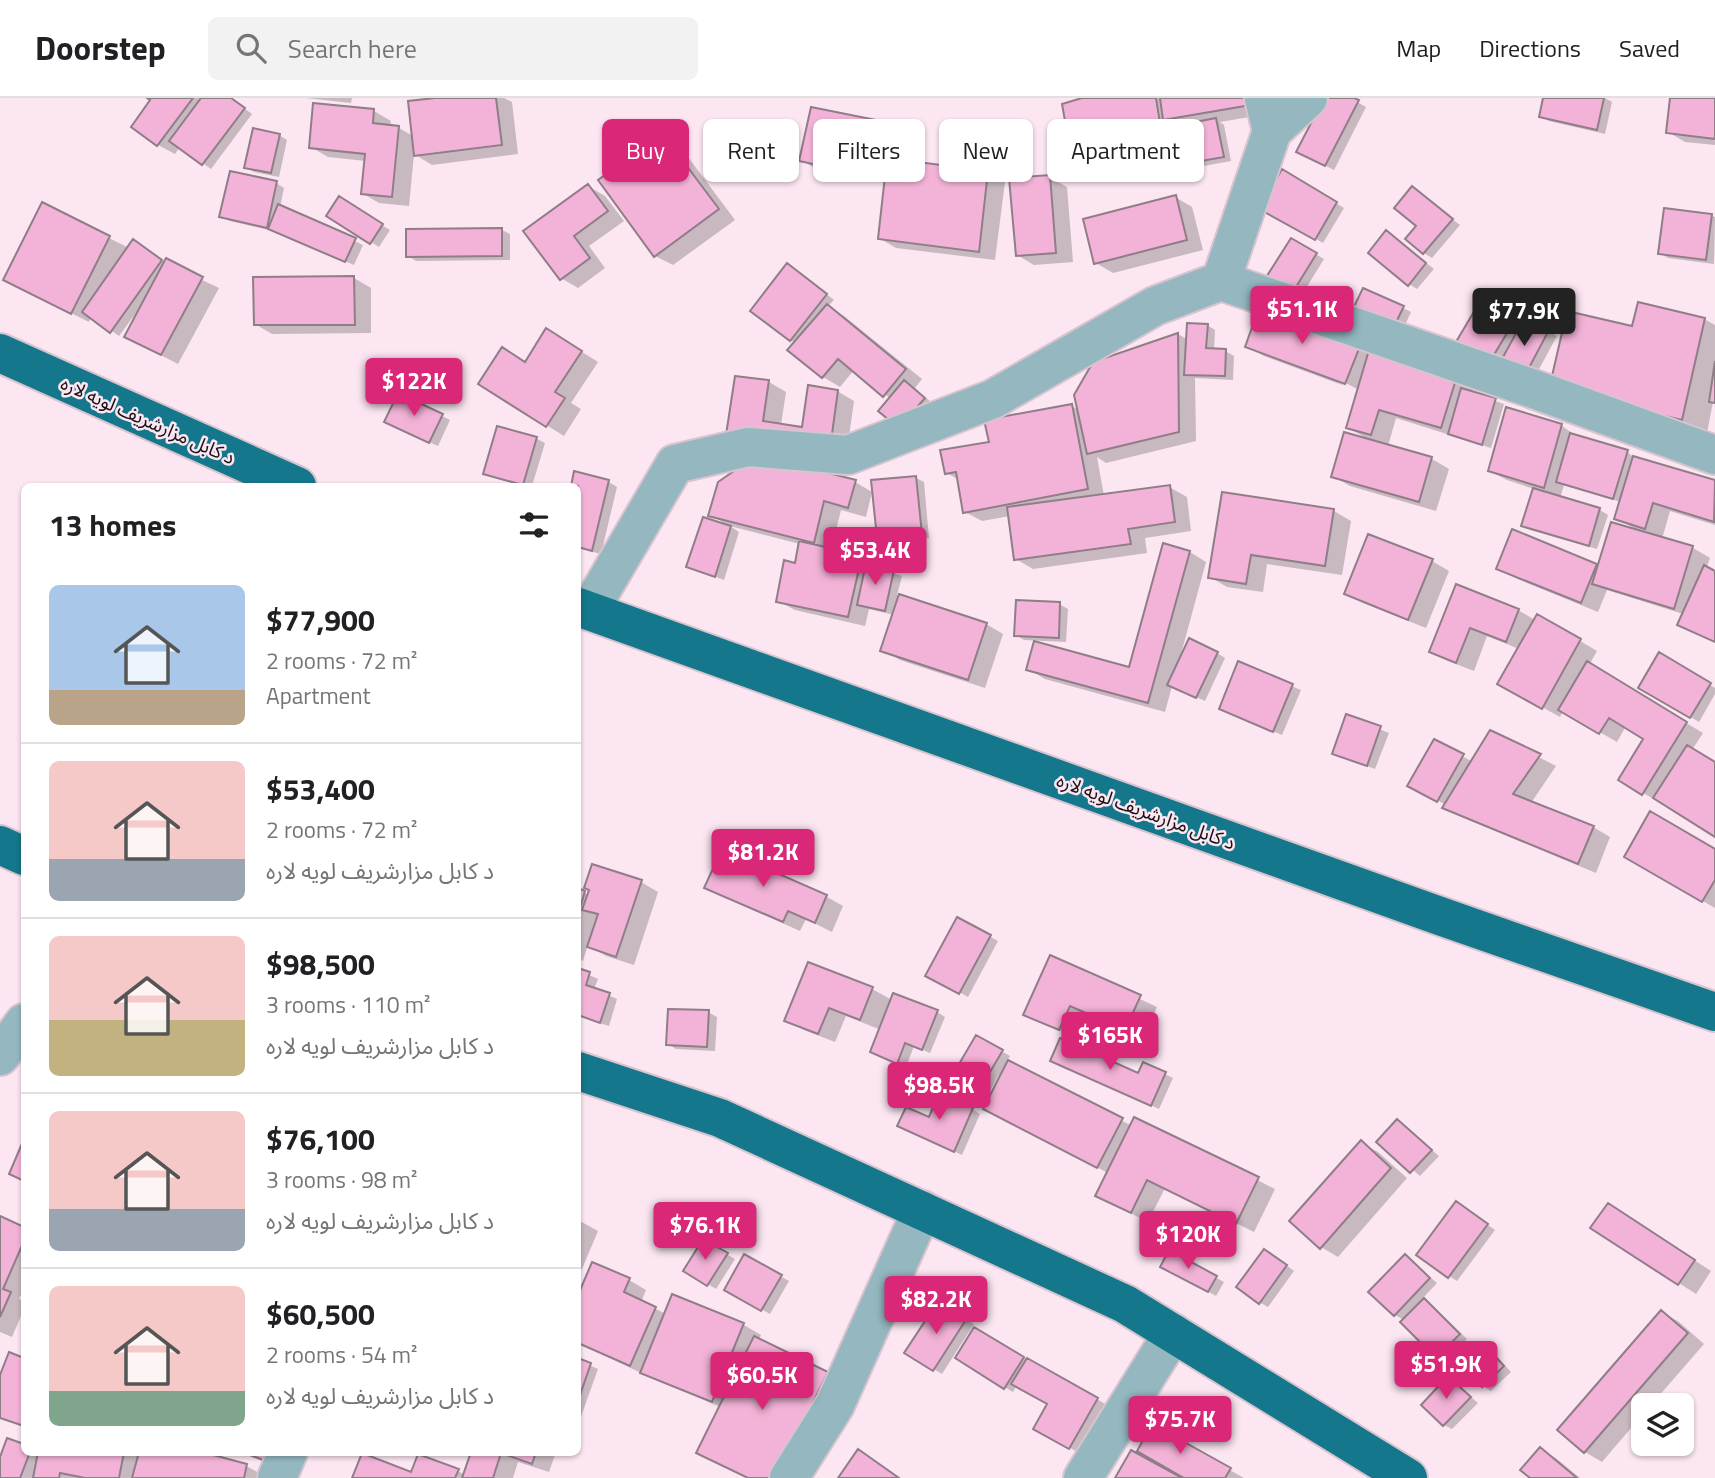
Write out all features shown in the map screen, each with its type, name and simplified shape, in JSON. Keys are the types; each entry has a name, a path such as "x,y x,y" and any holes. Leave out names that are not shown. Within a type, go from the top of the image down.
{"highway":[{"name":"د کابل مزارشریف لویه لاره","path":"0,353 290,483"},
{"name":"د کابل مزارشریف لویه لاره","path":"583,609 1715,1012"},
{"path":"0,845 21,855"},
{"path":"581,1072 720,1118 1125,1304 1408,1478"}],"street":[{"path":"1221,281 1268,115 1308,98"},
{"path":"583,609 675,464 748,447 848,455 993,399 1155,306 1221,281 1715,455"},
{"path":"0,1056 21,1027"},
{"path":"789,1478 835,1405 922,1210"},
{"path":"1083,1478 1173,1333"},
{"path":"276,1478 286,1456"}],"building":[{"path":"147,98 193,98 157,146 131,127 150,100"},
{"path":"201,98 231,98 245,108 202,165 169,141"},
{"path":"496,98 502,145 414,156 408,101"},
{"path":"1082,98 1156,98 1159,119 1065,119 1062,104"},
{"path":"1160,98 1249,98 1251,105 1169,119 1163,119"},
{"path":"1324,98 1359,100 1325,166 1296,152"},
{"path":"1543,98 1604,98 1597,130 1539,117"},
{"path":"1670,98 1715,98 1715,139 1666,133"},
{"path":"313,103 374,109 373,123 399,126 392,197 361,194 365,154 309,148"},
{"path":"811,107 871,119 813,119 813,164 799,161"},
{"path":"1216,118 1224,157 1204,160 1204,120"},
{"path":"253,128 280,134 271,173 244,168"},
{"path":"925,163 939,165 939,182 987,182 979,252 878,239 884,182 925,182"},
{"path":"689,169 719,209 654,257 598,180 602,177 602,182 689,182"},
{"path":"1282,169 1337,202 1315,240 1259,209"},
{"path":"230,171 277,181 267,228 219,217"},
{"path":"1047,175 1047,182 1051,182 1056,253 1016,256 1009,182 1033,182 1033,176"},
{"path":"588,184 608,211 574,236 590,258 560,280 523,231"},
{"path":"1412,186 1453,219 1423,254 1405,239 1416,226 1394,208"},
{"path":"1176,195 1187,240 1094,264 1083,219"},
{"path":"339,196 383,224 370,244 326,216"},
{"path":"42,202 110,236 71,314 3,280"},
{"path":"278,204 356,238 345,262 268,229"},
{"path":"1664,208 1712,214 1706,260 1658,254"},
{"path":"502,228 502,256 406,257 406,229"},
{"path":"1386,230 1426,263 1408,286 1368,253"},
{"path":"1291,238 1317,253 1291,295 1265,279"},
{"path":"133,239 162,260 110,333 82,312"},
{"path":"166,258 203,277 161,355 124,337"},
{"path":"787,263 827,294 790,341 750,311"},
{"path":"354,276 355,325 254,325 253,277"},
{"path":"1363,288 1404,306 1390,335 1349,317"},
{"path":"1482,298 1516,318 1486,368 1453,347"},
{"path":"1638,302 1705,318 1682,420 1549,389 1567,311 1632,326"},
{"path":"827,304 906,369 883,397 838,359 822,378 787,350"},
{"path":"1259,308 1360,346 1345,384 1245,347"},
{"path":"1525,317 1549,330 1523,379 1498,366"},
{"path":"1187,323 1208,324 1206,348 1226,349 1225,376 1184,375"},
{"path":"546,328 582,351 555,392 565,398 546,427 478,384 502,347 525,362"},
{"path":"1178,333 1179,432 1087,454 1074,395 1093,362"},
{"path":"1369,350 1457,376 1441,428 1379,410 1371,435 1346,428"},
{"path":"1715,361 1715,403 1709,402"},
{"path":"735,376 769,380 763,421 802,427 808,385 838,390 830,449 726,435"},
{"path":"904,380 925,398 899,428 878,411"},
{"path":"1461,388 1496,398 1482,445 1448,434"},
{"path":"398,393 443,414 429,443 384,422"},
{"path":"1072,404 1088,489 963,513 956,472 945,474 940,450 989,442 984,420"},
{"path":"1506,407 1562,424 1544,488 1488,471"},
{"path":"497,426 537,437 524,483 483,474"},
{"path":"1344,432 1432,457 1419,502 1331,477"},
{"path":"1570,433 1628,450 1613,499 1556,482"},
{"path":"757,455 856,480 848,508 824,501 814,543 708,516 718,482"},
{"path":"1633,456 1715,480 1714,522 1653,503 1645,529 1614,519"},
{"path":"574,471 609,480 592,551 581,548 581,483 572,483"},
{"path":"916,476 922,534 877,538 871,480"},
{"path":"1170,485 1175,522 1128,529 1131,544 1014,560 1007,507"},
{"path":"1533,488 1600,508 1589,546 1521,526"},
{"path":"1222,492 1334,509 1325,566 1251,555 1246,584 1208,578"},
{"path":"703,517 731,526 715,577 686,567"},
{"path":"1611,522 1693,546 1674,609 1592,584"},
{"path":"1512,529 1597,564 1581,603 1496,569"},
{"path":"843,534 866,538 848,617 776,602 784,560 795,563 799,541 839,550"},
{"path":"1368,534 1433,559 1408,620 1344,594"},
{"path":"1163,543 1190,551 1148,703 1026,670 1034,641 1129,667"},
{"path":"866,563 894,570 885,611 857,605"},
{"path":"1704,565 1715,571 1715,642 1677,625"},
{"path":"1456,584 1519,609 1506,642 1470,628 1456,663 1429,652"},
{"path":"899,594 987,623 968,680 880,651"},
{"path":"1016,600 1060,602 1059,638 1014,636"},
{"path":"1537,614 1581,639 1542,709 1497,684"},
{"path":"1189,638 1218,652 1196,698 1167,685"},
{"path":"1659,652 1711,683 1690,718 1638,688"},
{"path":"1238,661 1293,684 1273,732 1219,709"},
{"path":"1587,661 1687,722 1642,795 1618,780 1643,739 1609,718 1599,734 1558,710"},
{"path":"1346,714 1381,726 1367,766 1332,754"},
{"path":"1490,730 1541,754 1513,794 1594,826 1578,864 1442,808"},
{"path":"1434,739 1464,754 1437,802 1407,786"},
{"path":"1687,745 1715,762 1715,837 1653,798"},
{"path":"1650,811 1715,849 1715,880 1702,902 1624,857"},
{"path":"722,849 827,895 815,923 788,911 783,922 704,888"},
{"path":"592,864 642,880 616,957 587,947 598,914 582,910 589,890 584,888"},
{"path":"581,889 585,891 581,905"},
{"path":"957,917 991,935 959,994 925,976"},
{"path":"1050,955 1141,995 1125,1030 1070,1006 1059,1030 1023,1015"},
{"path":"808,962 873,987 860,1020 829,1008 818,1034 784,1021"},
{"path":"581,969 590,972 586,985 610,993 600,1023 581,1016"},
{"path":"893,993 938,1010 922,1050 905,1043 897,1064 870,1052"},
{"path":"668,1009 709,1010 707,1047 666,1045"},
{"path":"976,1035 1003,1050 976,1096 949,1081"},
{"path":"1060,1038 1138,1073 1143,1062 1166,1072 1151,1106 1050,1061"},
{"path":"1008,1060 1123,1118 1097,1168 983,1109"},
{"path":"939,1093 973,1108 954,1152 897,1126 906,1107 929,1117"},
{"path":"1134,1117 1259,1177 1236,1224 1147,1180 1131,1213 1095,1196"},
{"path":"1397,1119 1432,1150 1410,1173 1376,1142"},
{"path":"1361,1140 1391,1168 1320,1249 1289,1221"},
{"path":"21,1146 21,1180 9,1174"},
{"path":"1456,1201 1488,1224 1448,1278 1416,1255"},
{"path":"1608,1203 1695,1260 1678,1285 1590,1228"},
{"path":"0,1216 21,1226 21,1248 3,1289 11,1292 0,1317"},
{"path":"703,1239 728,1253 707,1286 683,1271"},
{"path":"1264,1249 1287,1265 1259,1304 1236,1287"},
{"path":"1169,1250 1217,1276 1208,1292 1160,1267"},
{"path":"744,1254 782,1275 761,1311 724,1290"},
{"path":"1405,1254 1430,1278 1394,1316 1368,1292"},
{"path":"592,1262 630,1278 624,1292 656,1307 630,1366 581,1344 581,1288"},
{"path":"672,1294 744,1323 712,1402 640,1373"},
{"path":"1424,1298 1460,1334 1436,1358 1400,1322"},
{"path":"939,1300 967,1318 933,1371 904,1353"},
{"path":"1661,1310 1688,1333 1636,1393 1631,1393 1631,1399 1584,1453 1557,1430"},
{"path":"974,1327 1024,1357 1004,1389 955,1358"},
{"path":"754,1336 828,1372 776,1478 748,1478 696,1453"},
{"path":"1484,1344 1504,1366 1482,1387 1461,1366"},
{"path":"9,1352 21,1357 21,1425 0,1418 0,1375"},
{"path":"1027,1358 1098,1398 1069,1449 1033,1429 1047,1404 1011,1384"},
{"path":"581,1359 591,1363 581,1392"},
{"path":"1448,1376 1471,1397 1443,1426 1421,1405"},
{"path":"1152,1424 1231,1468 1225,1478 1184,1478 1137,1451"},
{"path":"7,1438 21,1443 21,1456 28,1456 20,1478 0,1478 0,1457"},
{"path":"1540,1447 1577,1478 1530,1478 1520,1470"},
{"path":"858,1449 899,1478 838,1478"},
{"path":"1131,1450 1182,1478 1115,1478"},
{"path":"37,1456 123,1456 119,1478 85,1478 60,1473 59,1478 33,1478"},
{"path":"138,1456 217,1456 247,1464 244,1478 132,1478"},
{"path":"253,1456 270,1456 268,1462"},
{"path":"361,1456 370,1456 411,1472 417,1456 459,1469 455,1478 352,1478"},
{"path":"470,1456 500,1456 493,1478 462,1478"},
{"path":"509,1456 535,1456 532,1464"}]}
